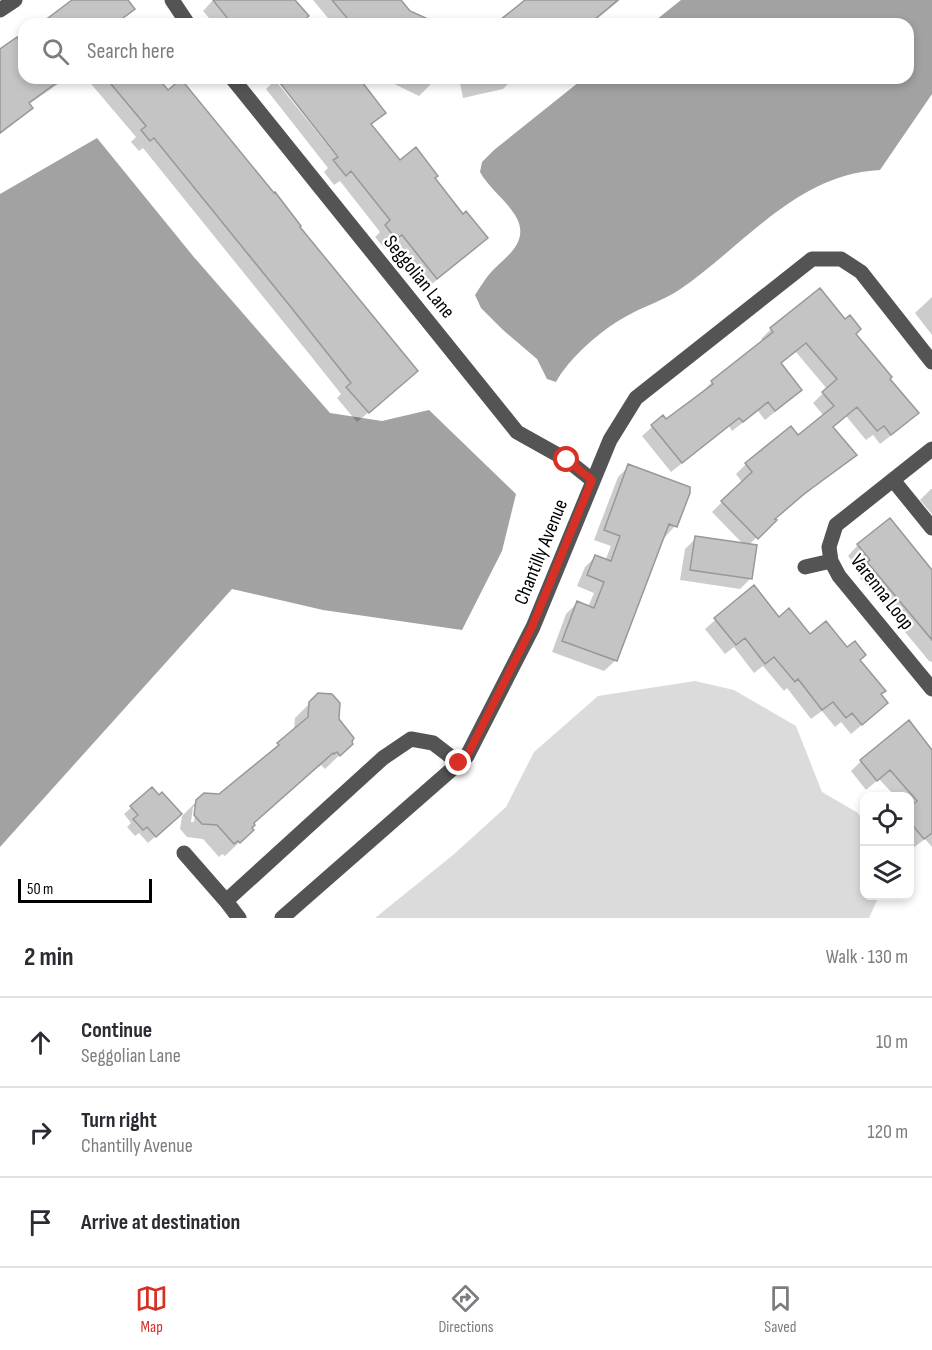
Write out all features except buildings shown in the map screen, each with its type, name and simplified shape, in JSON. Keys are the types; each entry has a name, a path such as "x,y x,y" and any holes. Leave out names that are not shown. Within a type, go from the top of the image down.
{"street":[{"path":"0,10 15,0"},
{"path":"172,0 184,18"},
{"name":"Seggolian Lane","path":"237,84 517,432 567,460 592,480"},
{"name":"Chantilly Avenue","path":"282,918 467,756 532,627 610,440 636,398 812,259 841,259 861,272 932,362"},
{"name":"Varenna Loop","path":"932,449 836,525 829,547 831,561 839,576 932,688"},
{"path":"893,480 932,528"},
{"path":"805,567 831,561"},
{"path":"226,901 345,791 383,758 411,739 433,743 459,763"},
{"path":"184,853 238,918"}],"shaded area":[{"path":"681,0 932,0 932,94 880,170 850,175 822,184 796,198 679,290 615,323 586,345 569,363 556,382 547,379 537,359 481,308 475,295 488,275 512,252 519,239 519,224 515,215 480,172 482,162 494,150 576,84 914,84 914,18 658,18"},
{"path":"97,138 193,256 330,413 382,421 429,410 516,494 502,551 462,630 323,610 232,589 0,847 0,194"},
{"path":"695,681 734,690 796,726 822,792 860,816 860,900 877,900 869,918 375,918 453,855 506,807 534,752 598,696"}],"route":[{"path":"459,763 467,756 532,627 592,480 567,460"}]}
